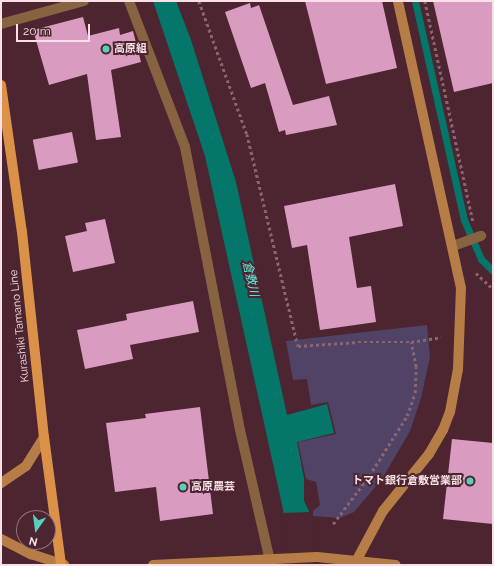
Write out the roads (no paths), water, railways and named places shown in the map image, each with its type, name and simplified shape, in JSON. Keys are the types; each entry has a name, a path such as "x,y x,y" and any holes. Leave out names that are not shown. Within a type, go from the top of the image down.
{"main road":[{"name":"Kurashiki Tamano Line","path":"1,85 22,232 44,437 62,565"}],"street":[{"path":"1,24 84,1"},
{"path":"129,1 185,147 240,430 271,562"},
{"path":"354,563 383,511 429,454 450,412 458,369 461,328 461,288 458,244 398,1"},
{"path":"458,244 479,236"},
{"path":"1,483 26,466 44,437"},
{"path":"1,539 31,554 62,565"},
{"path":"153,565 271,562 283,558 317,557 354,563 396,565"}],"water":[{"name":"倉敷川","path":"153,1 176,1 191,40 236,182 287,415 327,404 334,433 297,442 304,478 304,501 309,511 317,565 289,565 283,509 205,156"}],"waterway":[{"path":"415,1 464,220 481,259 493,271"}],"place":[{"name":"高原組","path":"106,49"},
{"name":"トマト銀行倉敷営業部","path":"470,481"},
{"name":"高原農芸","path":"183,487"}]}
